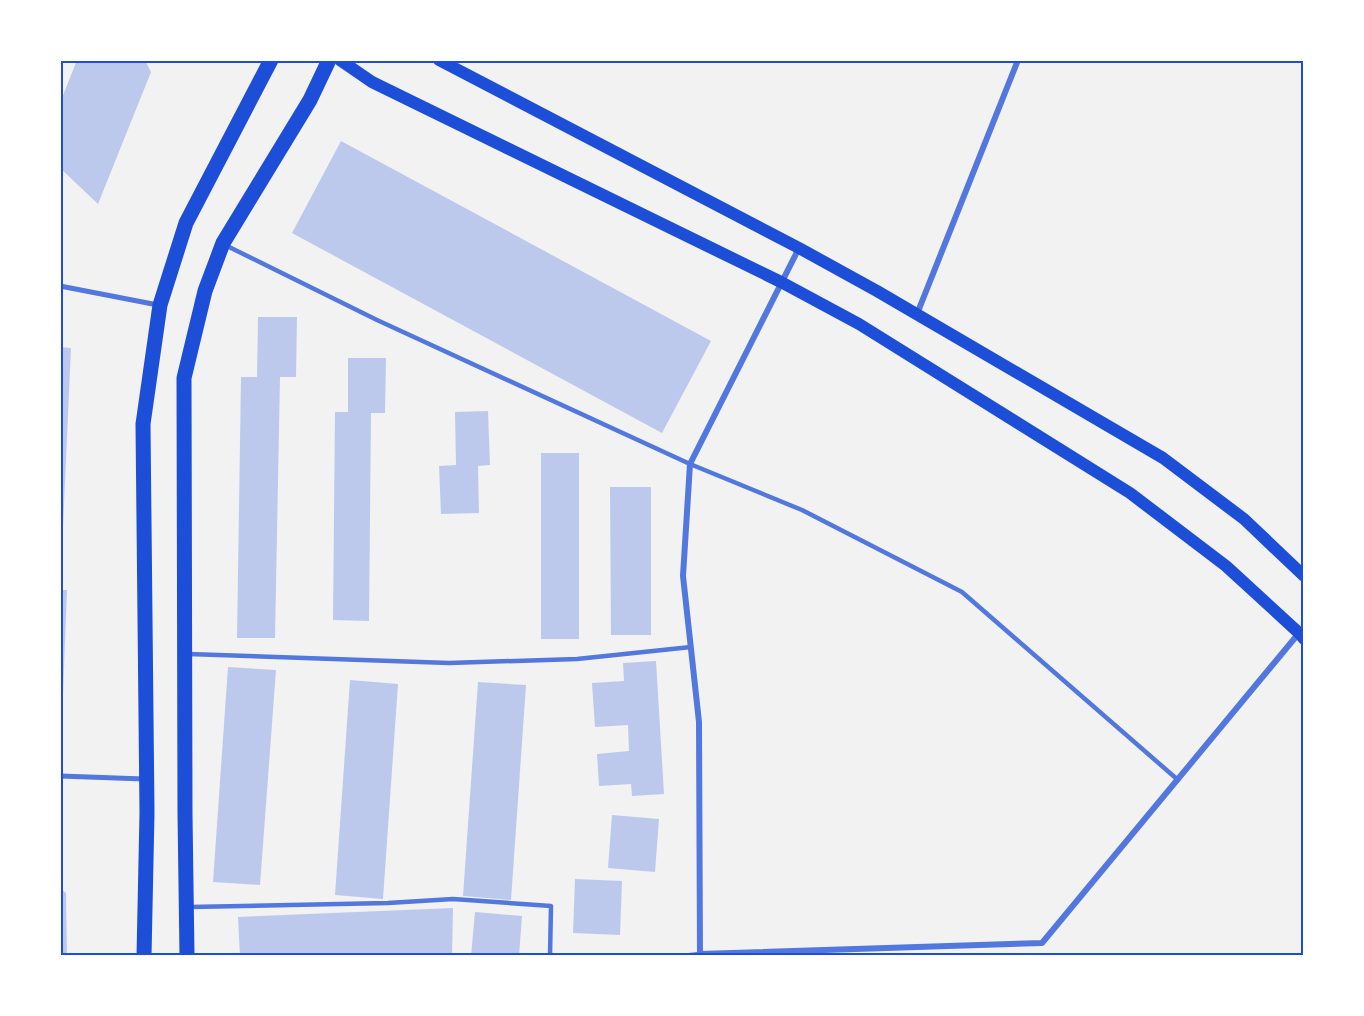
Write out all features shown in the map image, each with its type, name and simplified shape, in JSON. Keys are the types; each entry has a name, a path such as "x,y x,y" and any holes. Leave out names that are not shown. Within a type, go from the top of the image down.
{"main road":[{"path":"144,956 147,813 143,424 160,305 186,223 271,60"},
{"path":"187,956 184,378 205,291 223,243 310,100 329,60"},
{"path":"340,60 372,82 781,282 859,324 1130,493 1226,566 1302,634"},
{"path":"439,60 799,248 1163,458 1244,519 1304,576"}],"street":[{"path":"916,314 1018,60"},
{"path":"799,248 690,464 683,576 699,722 700,955 1042,943 1302,634"},
{"path":"60,286 160,305"},
{"path":"60,776 146,779"}],"lane":[{"path":"223,243 377,320 690,464 802,510 962,592 1178,780"},
{"path":"185,654 449,663 577,658 691,647"},
{"path":"186,907 388,903 453,899 551,906 550,956"},
{"path":"682,956 700,955"}],"building":[{"path":"77,60 145,60 151,72 98,204 60,168 60,103"},
{"path":"341,141 711,341 662,433 292,233"},
{"path":"258,317 297,317 296,377 280,377 275,638 237,638 241,377 257,377"},
{"path":"60,347 71,348 63,527 60,526"},
{"path":"348,358 386,358 385,413 371,413 369,621 333,620 335,412 348,412"},
{"path":"488,411 490,465 478,466 479,513 441,514 439,466 456,465 455,412"},
{"path":"541,453 579,453 579,639 541,639"},
{"path":"610,487 651,487 651,635 611,635"},
{"path":"60,590 67,590 62,720 60,720"},
{"path":"656,661 664,794 632,796 631,784 599,786 597,754 629,751 628,725 595,727 592,683 624,681 623,663"},
{"path":"228,667 276,670 260,885 213,882"},
{"path":"350,680 398,684 383,899 335,895"},
{"path":"478,682 526,685 511,900 463,896"},
{"path":"612,815 659,819 655,872 608,868"},
{"path":"575,879 622,881 620,935 573,933"},
{"path":"60,888 66,893 67,956 60,956"},
{"path":"453,908 452,956 240,956 238,917"},
{"path":"475,912 522,916 519,956 471,956"}]}
